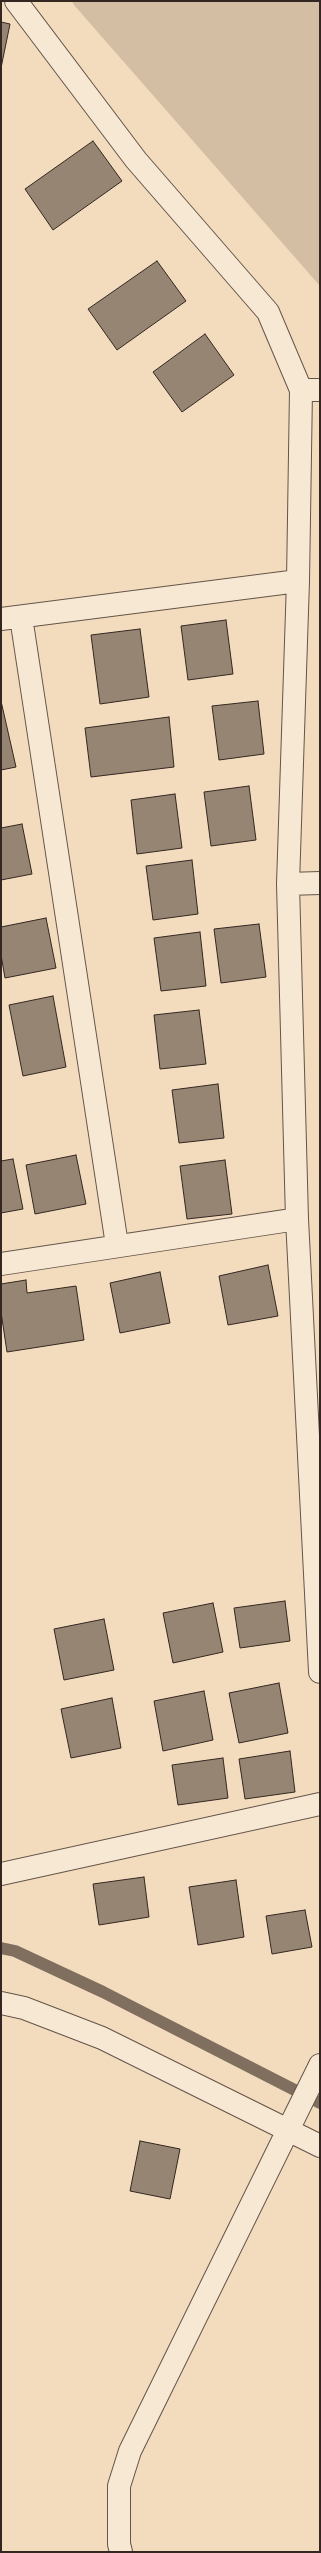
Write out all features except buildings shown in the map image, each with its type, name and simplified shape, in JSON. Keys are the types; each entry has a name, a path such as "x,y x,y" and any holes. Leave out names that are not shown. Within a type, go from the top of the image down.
{"street":[{"path":"16,1 136,160 268,312 310,390 298,581 288,884 297,1219 320,1672"},
{"path":"117,1246 11,618 298,581"},
{"path":"288,884 320,883"},
{"path":"1,1264 297,1219"},
{"path":"1,1874 320,1804"},
{"path":"1,2003 24,2008 102,2038 288,2132 320,2146"},
{"path":"121,2552 119,2544 119,2486 130,2451 320,2065"}],"shaded area":[{"path":"72,1 320,1 320,286 74,5"}],"waterway":[{"path":"1,1948 15,1951 103,1992 320,2103"}]}
